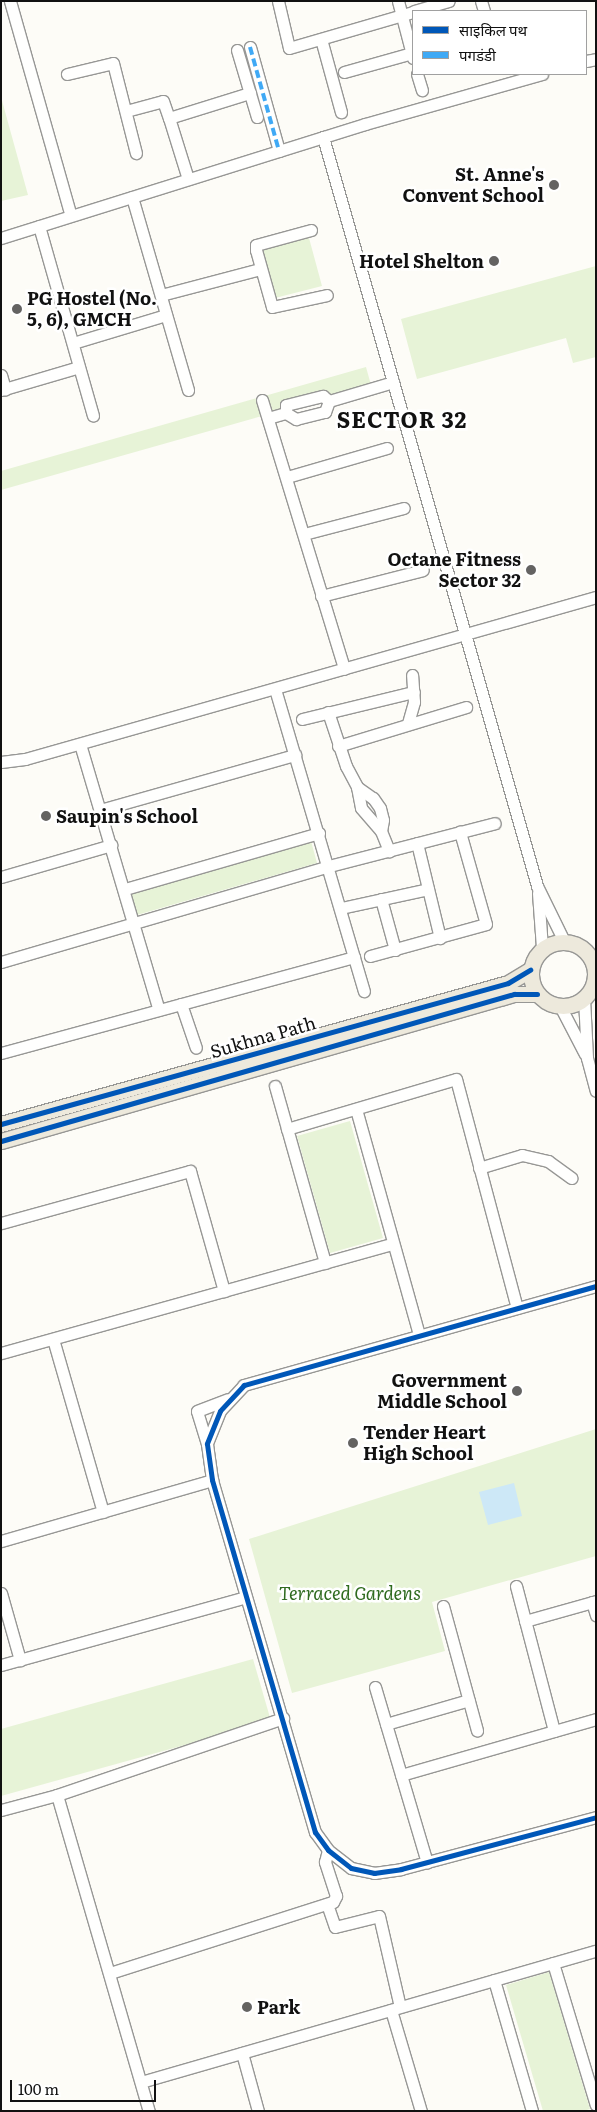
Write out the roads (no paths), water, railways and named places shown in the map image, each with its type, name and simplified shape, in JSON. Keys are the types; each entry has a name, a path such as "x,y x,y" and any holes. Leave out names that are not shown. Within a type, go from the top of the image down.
{"main road":[{"path":"564,942 591,952 595,980 584,998 560,1006 548,1003 537,994 532,984 530,970 542,948 564,942"},
{"name":"Sukhna Path","path":"1,1124 508,983 530,970"},
{"name":"Sukhna Path","path":"1,1141 514,994 537,994"}],"street":[{"path":"10,1 71,216"},
{"path":"278,1 289,48 412,12"},
{"path":"398,1 412,52"},
{"path":"418,10 449,1"},
{"path":"321,38 341,112"},
{"path":"250,48 279,151"},
{"path":"237,50 257,117"},
{"path":"344,72 412,56"},
{"path":"67,74 113,63 136,153"},
{"path":"418,75 422,90"},
{"path":"1,238 503,79 534,75"},
{"path":"169,118 250,93"},
{"path":"126,111 164,101 188,180"},
{"path":"323,137 537,886 564,942"},
{"path":"132,197 188,390"},
{"path":"39,226 93,415"},
{"path":"311,230 256,245 260,268 272,308 327,295"},
{"path":"161,296 260,268"},
{"path":"72,343 166,315"},
{"path":"1,375 3,389 79,367"},
{"path":"329,401 393,382"},
{"path":"286,413 286,405 323,396 329,401"},
{"path":"262,400 344,669"},
{"path":"268,418 286,413 296,419 325,412 329,401"},
{"path":"287,477 387,448"},
{"path":"304,534 404,508"},
{"path":"322,596 423,570"},
{"path":"1,762 25,759 80,744 596,597"},
{"path":"408,723 414,692 412,674"},
{"path":"274,689 329,866 364,991"},
{"path":"302,718 414,692"},
{"path":"338,746 408,723 466,707"},
{"path":"328,712 338,746 357,787 372,798 380,808 383,820 381,831 389,851"},
{"path":"80,744 125,889 159,1010"},
{"path":"100,810 295,755"},
{"path":"1,962 329,866 495,823"},
{"path":"370,956 482,927 486,921 460,832"},
{"path":"125,889 319,833"},
{"path":"417,843 440,938"},
{"path":"1,877 111,846"},
{"path":"537,886 542,948"},
{"path":"341,908 428,889"},
{"path":"381,899 395,950"},
{"path":"1,1053 354,957"},
{"path":"584,998 587,1058"},
{"path":"181,1004 196,1048"},
{"path":"560,1006 587,1058 596,1091"},
{"path":"287,1129 456,1079 517,1308"},
{"path":"275,1086 326,1262"},
{"path":"356,1109 392,1244 419,1335"},
{"path":"479,1168 522,1156 548,1161 571,1178"},
{"path":"1,1224 190,1171 224,1291"},
{"path":"1,1353 392,1244"},
{"path":"207,1444 220,1411 244,1385 596,1286"},
{"path":"53,1339 103,1512"},
{"path":"230,1398 197,1410 207,1444 212,1480 315,1832 328,1850 351,1868 374,1873 426,1862 596,1817"},
{"path":"1,1541 212,1480"},
{"path":"516,1586 554,1731"},
{"path":"1,1593 20,1660"},
{"path":"1,1665 246,1597"},
{"path":"525,1621 594,1602 596,1615"},
{"path":"443,1606 477,1730"},
{"path":"375,1687 426,1862"},
{"path":"386,1724 468,1700"},
{"path":"1,1810 57,1795 282,1718"},
{"path":"401,1775 596,1719"},
{"path":"57,1795 149,2111"},
{"path":"110,1973 333,1902 336,1896 325,1862 328,1850"},
{"path":"327,1904 335,1927 379,1916 395,2008 421,2111"},
{"path":"141,2082 596,1951"},
{"path":"553,1963 596,2105"},
{"path":"494,1980 532,2111"},
{"path":"242,2053 258,2111"}],"water":[{"path":"514,1483 522,1516 488,1525 479,1492"}],"place":[{"name":"St. Anne's Convent School","path":"554,185"},
{"name":"Hotel Shelton","path":"494,261"},
{"name":"PG Hostel (No. 5, 6), GMCH","path":"17,309"},
{"name":"Octane Fitness Sector 32","path":"531,570"},
{"name":"Saupin's School","path":"46,816"},
{"name":"Government Middle School","path":"517,1391"},
{"name":"Tender Heart High School","path":"353,1443"},
{"name":"Park","path":"247,2007"}],"district":[{"name":"SECTOR 32","path":"402,419"}],"park label":[{"name":"Terraced Gardens","path":"350,1593"}]}
